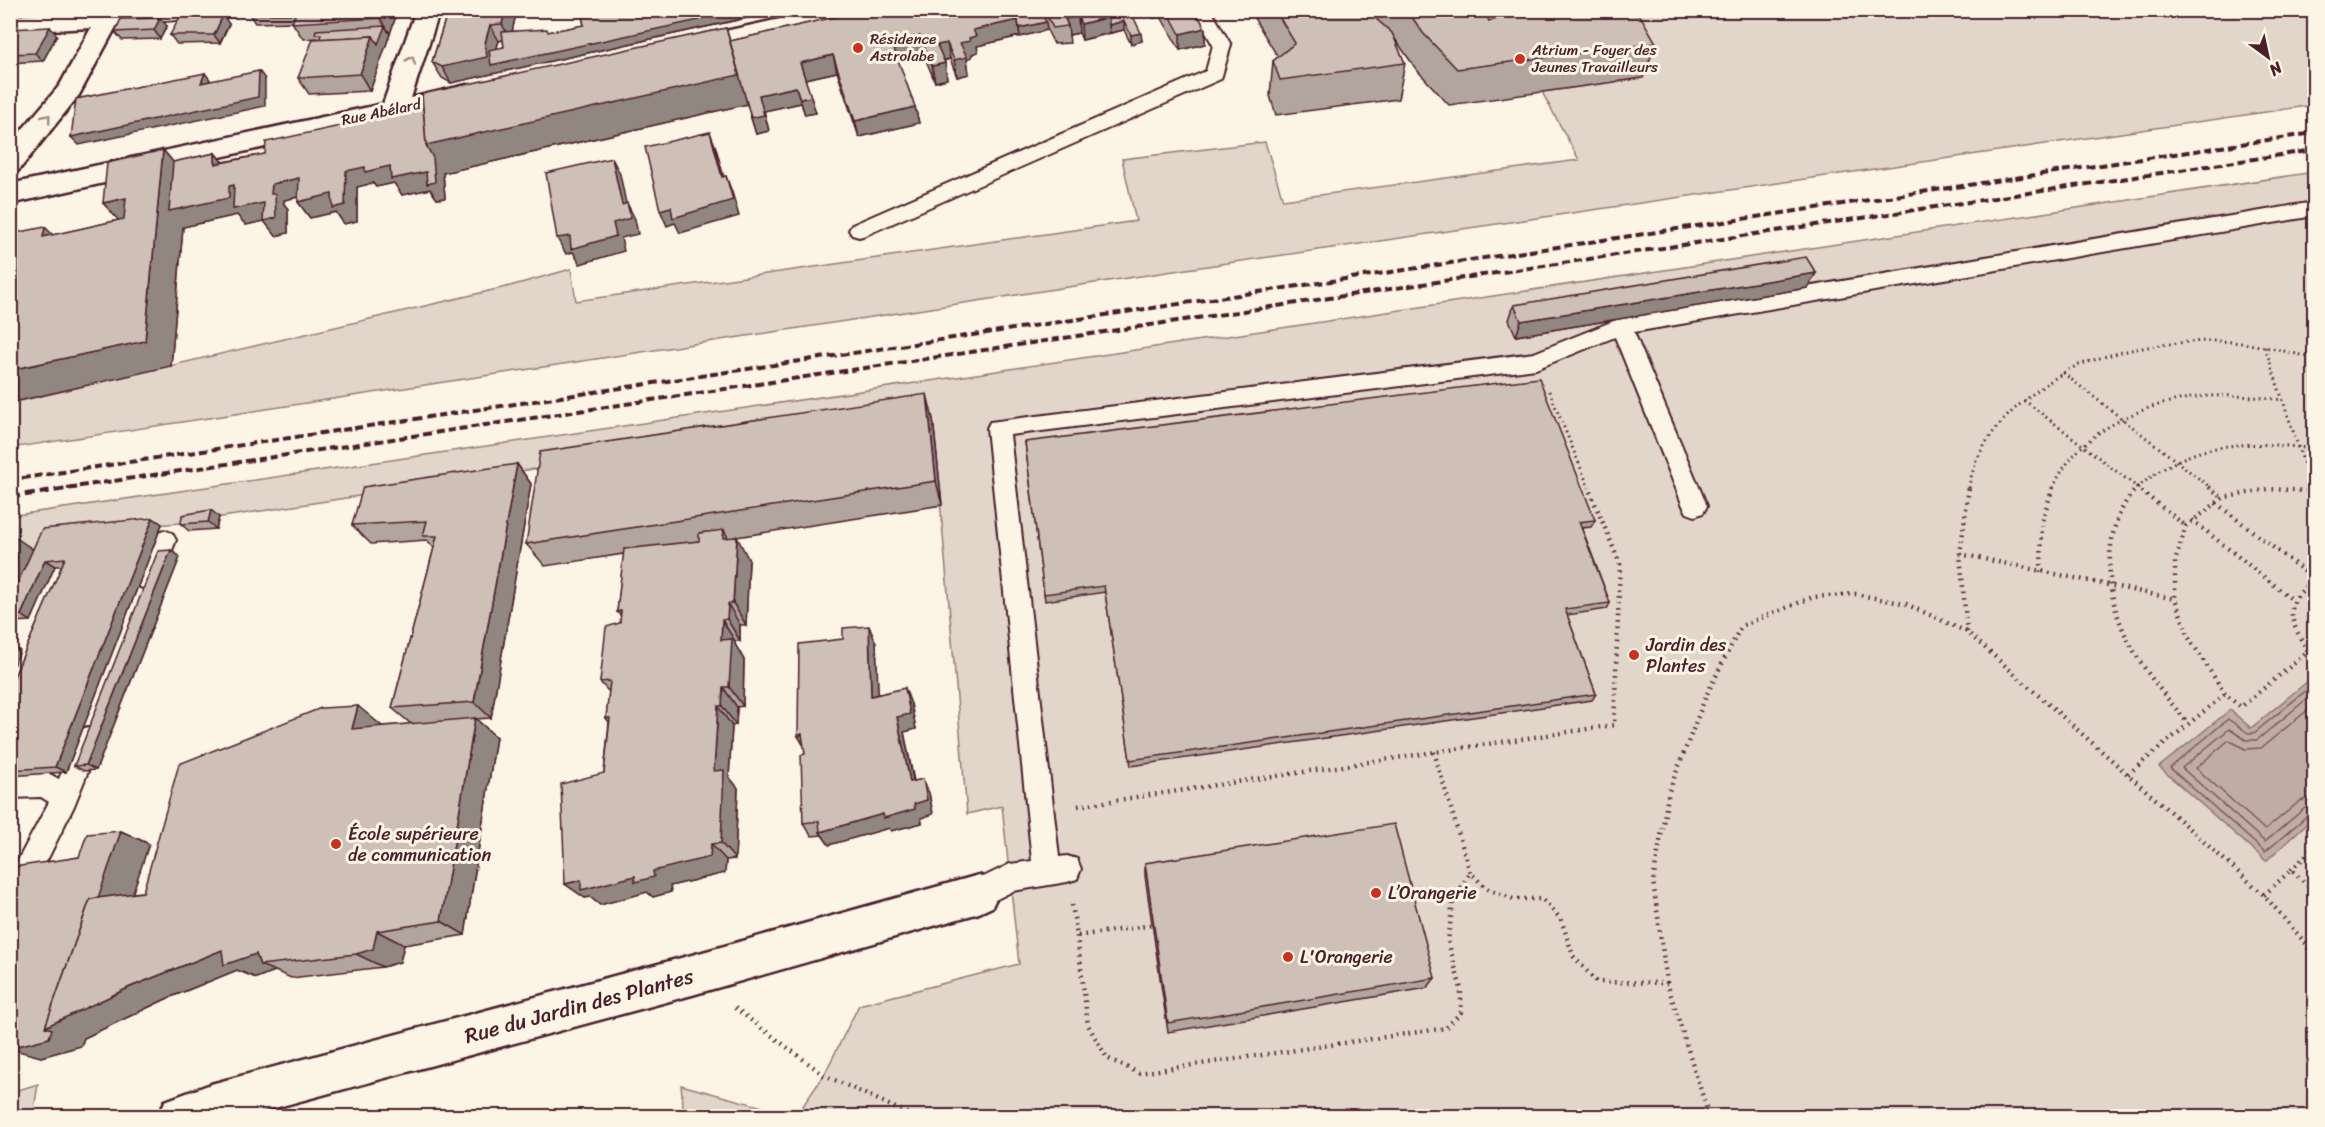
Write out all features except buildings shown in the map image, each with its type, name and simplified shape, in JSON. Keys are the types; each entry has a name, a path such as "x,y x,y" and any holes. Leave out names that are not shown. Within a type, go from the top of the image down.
{"street":[{"path":"394,109 428,10"},
{"path":"661,52 858,10"},
{"path":"10,24 110,15"},
{"path":"10,164 70,89 110,15"},
{"name":"Rue Abélard","path":"10,194 487,90"},
{"name":"Rue du Jardin des Plantes","path":"180,1116 223,1102 692,975 979,894"}],"lane":[{"path":"110,15 233,10"},
{"path":"859,230 1214,75 1222,45 1202,10"},
{"path":"979,894 1010,878 1057,871 998,428 1536,362 1621,326 2314,209"},
{"path":"1621,326 1695,506"},
{"path":"138,607 164,540"},
{"path":"10,905 65,796 95,718"},
{"path":"10,785 44,784 65,796"}],"path":[{"path":"1967,632 1960,554 1972,468 2001,420 2024,400 2063,373 2083,363 2147,346 2208,341 2265,347 2314,358"},
{"path":"2216,503 2314,580 2300,589 2289,606 2292,622 2308,652 2241,707 2225,694 2189,638 2175,599 2175,562 2186,526 2192,520 2223,498 2268,489 2314,490 2265,347"},
{"path":"1072,806 1614,724 1620,564 1536,362"},
{"path":"2063,373 2223,498"},
{"path":"2041,572 2040,534 2046,504 2060,471 2083,445 2122,419 2162,404 2199,397 2238,396 2283,400"},
{"path":"2024,400 2186,526"},
{"path":"2188,723 2157,687 2134,652 2114,610 2109,566 2111,535 2119,509 2135,486 2173,459 2210,448 2240,444 2298,446 2314,449"},
{"path":"2192,520 2293,600"},
{"path":"1960,554 2175,599"},
{"path":"1709,1116 1667,983 1653,881 1669,790 1706,696 1741,626 1813,597 1856,594 1906,604 1967,632 2264,895 2307,945 2314,961"},
{"path":"2128,774 2225,694"},
{"path":"1434,752 1470,872 1486,888 1513,899 1542,899 1560,919 1573,956 1597,982 1667,983"},
{"path":"2264,895 2314,848"},
{"path":"2290,870 2314,891"},
{"path":"1057,871 1077,936 1088,1025 1107,1058 1139,1073 1446,1028 1461,1012 1461,989 1448,941 1453,902 1470,872"},
{"path":"1077,936 1152,925"},
{"path":"692,975 824,1075 913,1116"}],"shaded area":[{"path":"1585,11 2314,11 2314,105 1187,269 11,448 11,403 510,286 571,269 576,301 1136,221 1122,159 1265,142 1283,200 1579,160 1542,92 1642,78"},
{"name":"Jardin des Plantes","path":"2314,172 2314,1116 796,1116 824,1075 859,1005 1019,964 1002,806 967,814 933,419 557,476 534,469 190,522 51,535 41,555 11,559 10,516 950,378"},
{"path":"38,1084 33,1116 11,1116 11,1092"},
{"path":"681,1085 796,1116 684,1116"}],"water":[{"path":"2314,676 2314,779 2312,781 2314,784 2314,817 2266,861 2159,767 2230,710 2251,728"}],"railway":[{"path":"10,480 2314,133"},
{"path":"67,488 2314,150"},
{"path":"10,497 77,487"}],"place":[{"name":"Résidence Astrolabe","path":"858,48"},
{"name":"Atrium - Foyer des Jeunes Travailleurs","path":"1520,59"},
{"name":"Jardin des Plantes","path":"1634,655"},
{"name":"École supérieure de communication","path":"336,844"},
{"name":"L’Orangerie","path":"1376,893"},
{"name":"L'Orangerie","path":"1288,957"}]}
